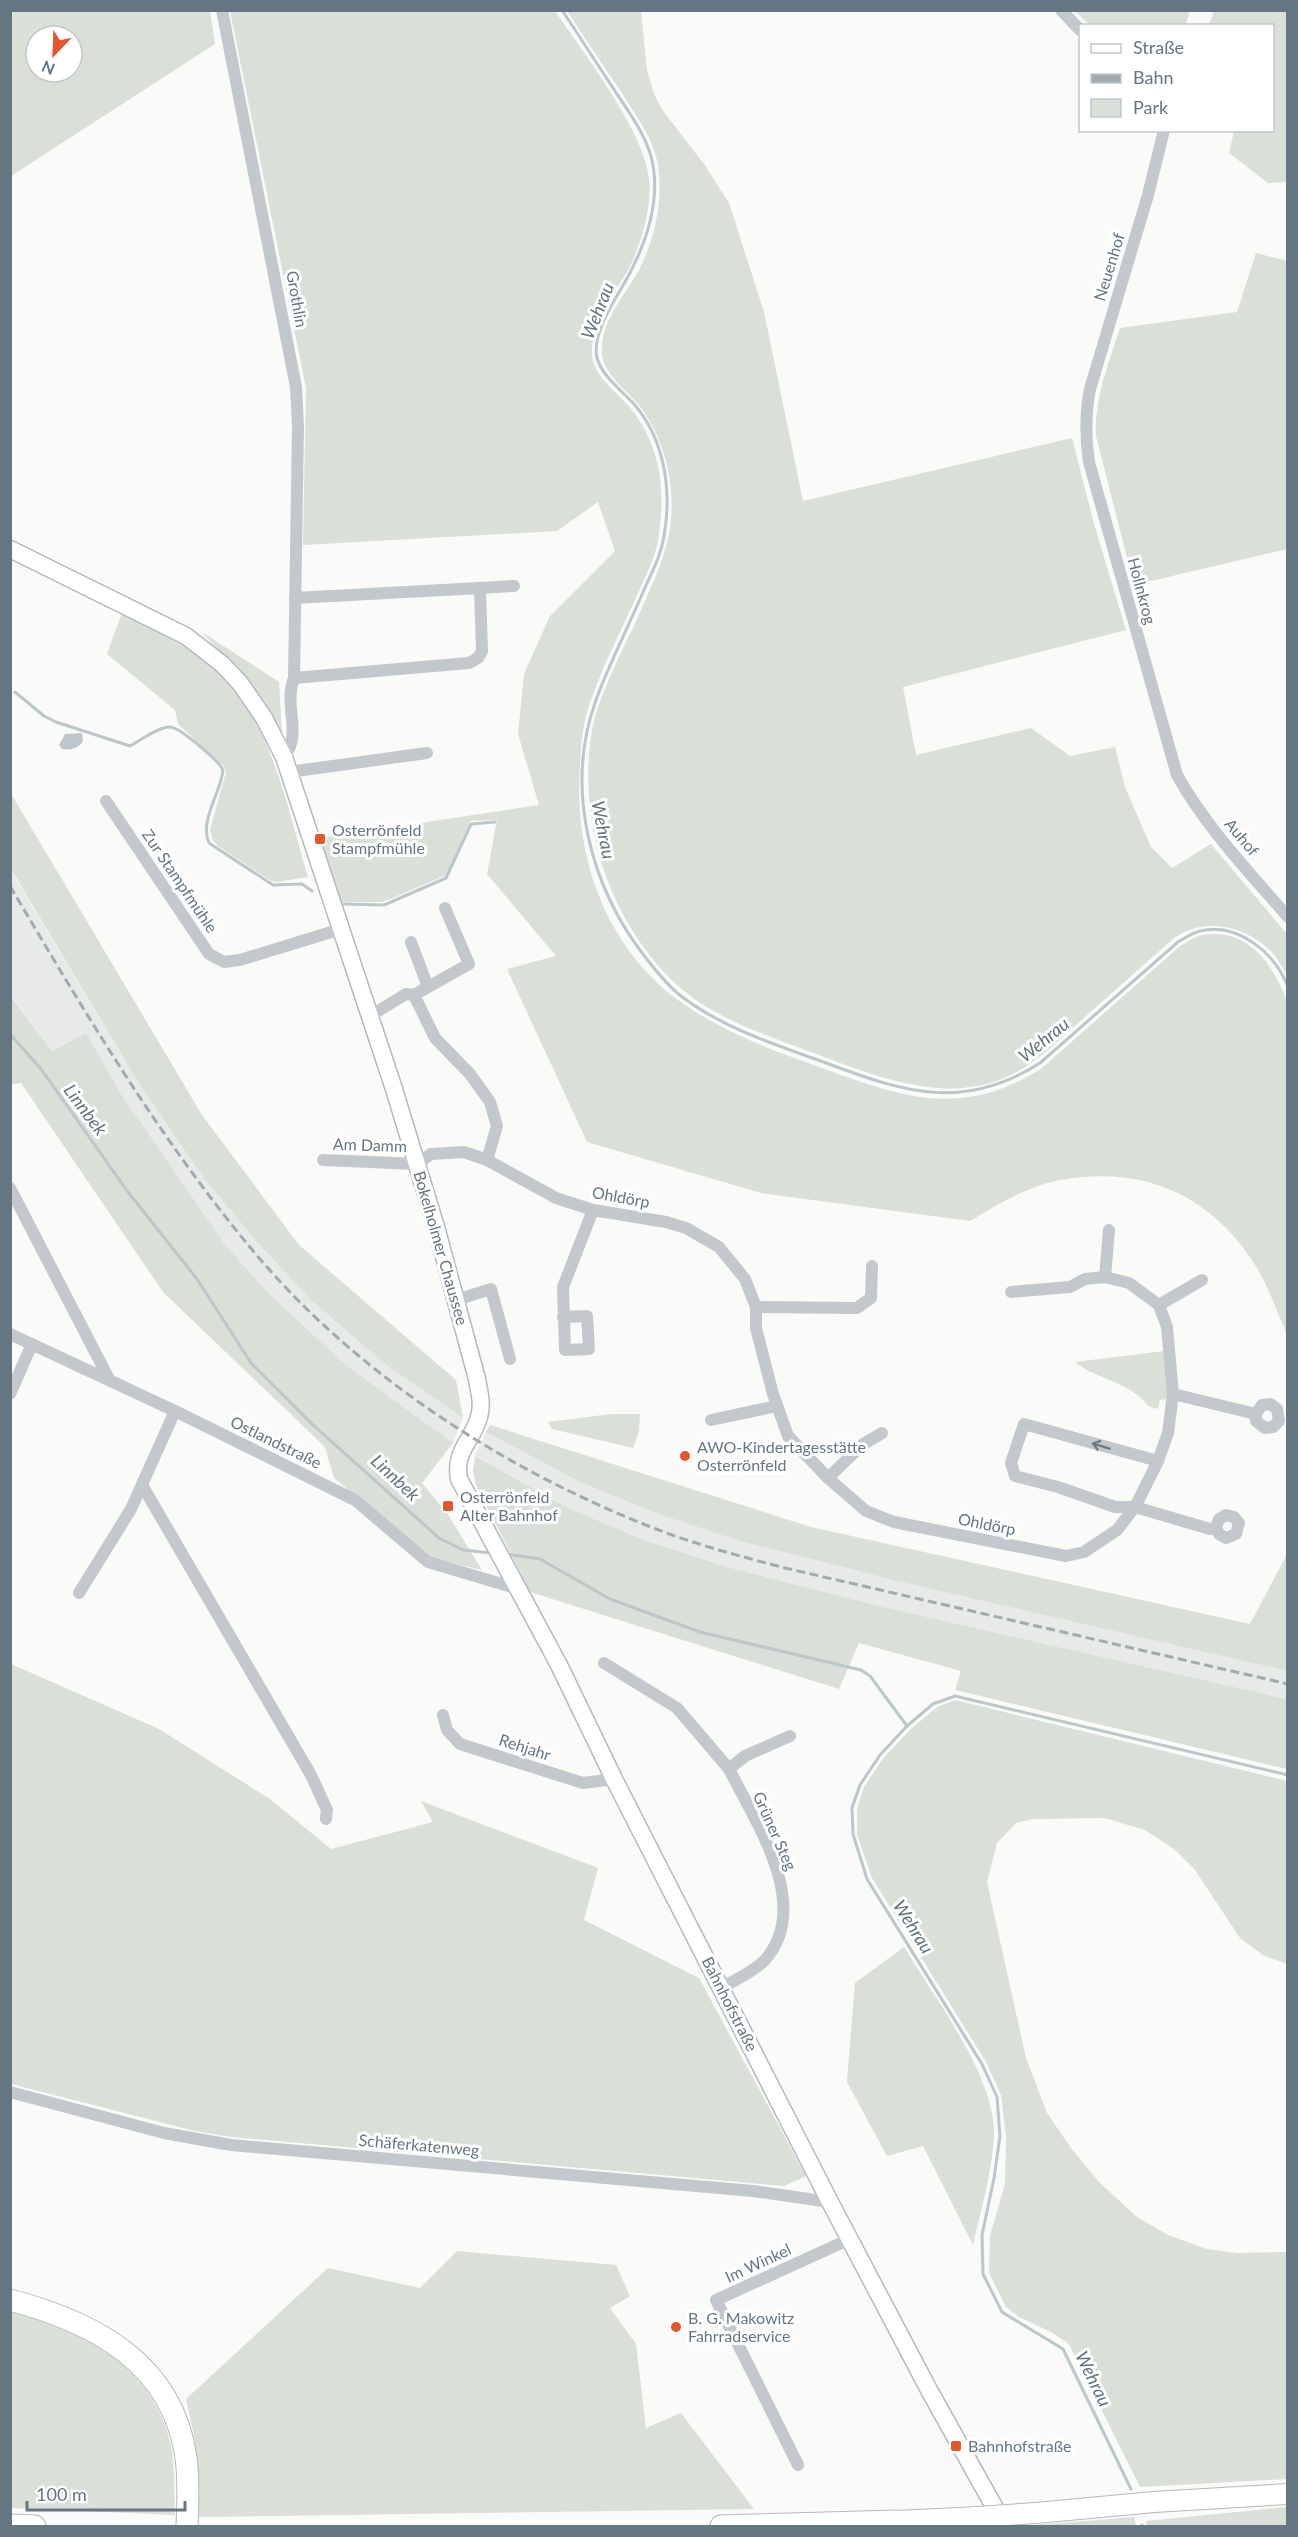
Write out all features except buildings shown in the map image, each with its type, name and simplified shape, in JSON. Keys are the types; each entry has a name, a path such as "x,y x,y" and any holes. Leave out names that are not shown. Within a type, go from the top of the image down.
{"highway":[{"path":"10,2300 47,2310 80,2323 126,2352 148,2373 170,2405 181,2434 186,2458 187,2526"},
{"path":"721,2526 977,2517 1285,2494"},
{"path":"869,2526 897,2521"},
{"path":"10,2525 35,2526"}],"main road":[{"name":"Bokelholmer Chaussee","path":"10,549 165,624 205,650 222,664 250,696 289,771 417,1164 456,1300 482,1403 479,1418 460,1454 457,1466 459,1479"},
{"name":"Bahnhofstraße","path":"459,1479 559,1665 614,1779 830,2202 929,2390 1005,2526"}],"street":[{"name":"Grothlin","path":"222,10 296,387 294,678 288,699 292,718 289,771"},
{"path":"1061,10 1079,29"},
{"name":"Neuenhof","path":"1085,414 1090,389 1148,195 1164,132"},
{"name":"Hollnkrog","path":"1085,414 1085,437 1089,462 1177,775"},
{"path":"295,598 514,586"},
{"path":"294,678 469,663 478,658 482,651 480,588"},
{"path":"289,771 427,753"},
{"name":"Auhof","path":"1177,775 1188,795 1208,822 1287,917"},
{"name":"Zur Stampfmühle","path":"106,801 209,954 224,962 240,960 341,929"},
{"path":"370,1016 406,994 414,995 469,964 446,908"},
{"path":"411,942 428,987"},
{"path":"414,995 435,1038 470,1074 490,1102 497,1126 487,1160"},
{"name":"Ohldörp","path":"417,1164 431,1154 464,1152 487,1160 556,1198 592,1210 666,1222 686,1228 719,1247 746,1279 756,1307 756,1328 777,1406 788,1436 828,1478 866,1511 894,1522 1066,1556 1084,1552 1117,1530 1135,1507 1158,1461 1168,1433 1173,1394 1167,1327 1159,1305"},
{"name":"Am Damm","path":"323,1160 417,1164"},
{"path":"10,1188 109,1379"},
{"path":"563,1317 563,1287 592,1210"},
{"path":"1105,1277 1109,1230"},
{"path":"756,1307 857,1308 871,1298 872,1266"},
{"path":"1011,1292 1070,1287 1085,1279 1105,1277 1129,1283 1159,1305 1202,1280"},
{"path":"456,1300 491,1289 510,1359"},
{"name":"Ostlandstraße","path":"10,1334 109,1379 354,1500 428,1562 518,1589"},
{"path":"10,1394 32,1344"},
{"path":"1173,1394 1256,1414"},
{"path":"711,1420 777,1406"},
{"path":"79,1593 131,1509 175,1411"},
{"path":"1158,1461 1024,1424 1011,1463 1015,1476 1058,1487 1115,1507 1135,1507 1210,1529 1216,1528"},
{"path":"828,1478 862,1445 882,1433"},
{"path":"142,1485 311,1775 326,1815"},
{"name":"Grüner Steg","path":"604,1663 677,1708 729,1769 771,1853 781,1884 784,1913 781,1931 772,1951 762,1963 721,1988"},
{"name":"Rehjahr","path":"443,1715 447,1730 460,1744 583,1783 614,1779"},
{"path":"729,1769 745,1756 790,1736"},
{"name":"Schäferkatenweg","path":"10,2092 175,2135 231,2145 753,2191 830,2202"},
{"name":"Im Winkel","path":"798,2465 716,2301 850,2239"}],"shaded area":[{"path":"82,733 83,741 77,747 65,750 59,745 65,734"},
{"path":"10,869 141,1087 203,1177 257,1242 309,1298 385,1364 463,1418 453,1443 347,1366 266,1291 224,1243 121,1094 84,1034 52,1051 11,995"},
{"path":"486,1432 580,1482 658,1514 736,1540 901,1582 1287,1671 1287,1699 879,1606 727,1567 647,1541 570,1509 475,1456"}],"green space":[{"path":"11,10 210,11 215,44 11,176"},
{"path":"230,11 555,11 611,93 637,139 649,179 650,190 645,224 630,266 600,319 592,354 597,371 635,414 651,442 661,487 661,518 658,541 651,563 588,708 582,741 579,800 582,833 589,866 614,928 633,955 655,980 681,1002 714,1023 749,1040 880,1088 907,1095 959,1098 986,1094 1013,1084 1042,1068 1180,946 1191,940 1202,935 1218,934 1233,937 1245,943 1266,962 1287,1001 1287,1335 1257,1268 1220,1222 1198,1205 1174,1191 1148,1182 1121,1177 1061,1180 1037,1186 1014,1196 970,1221 761,1193 587,1142 507,969 556,956 487,874 497,820 470,821 448,873 444,876 383,902 340,902 321,838 539,805 518,734 524,674 550,616 615,551 598,502 557,531 303,545 306,388"},
{"path":"567,11 641,11 647,70 654,94 663,111 704,164 729,203 764,312 803,501 1072,438 1094,524 1126,630 903,687 916,755 1031,728 1070,756 1115,747 1125,787 1151,847 1172,868 1211,844 1287,934 1287,975 1272,952 1262,943 1238,930 1212,926 1186,931 1174,938 1055,1044 1020,1070 994,1082 966,1088 944,1089 920,1086 868,1073 741,1025 697,1001 666,975 650,956 623,914 603,868 592,821 588,775 590,741 596,714 607,683 657,573 666,547 671,521 671,486 657,435 639,405 610,374 602,352 602,341 609,319 639,270 650,243 658,212 660,180 654,150 644,128"},
{"path":"1075,11 1190,11 1186,24 1089,24"},
{"path":"1214,11 1287,11 1287,182 1268,183 1229,153 1234,132 1274,132 1274,24 1209,24"},
{"path":"1256,253 1287,261 1287,549 1134,585 1096,436 1097,408 1120,328 1237,312"},
{"path":"122,613 197,655 219,673 237,694 253,717 276,769 308,877 271,881 218,846 212,839 210,830 226,772 224,766 178,724 175,710 107,654"},
{"path":"202,632 279,682 282,733 279,734 241,674"},
{"path":"10,792 202,1115 299,1245 456,1380 463,1418 385,1364 309,1298 257,1242 203,1177 141,1087 11,869"},
{"path":"10,995 52,1051 86,1033 121,1094 224,1243 266,1291 347,1366 453,1443 422,1483 447,1513 482,1570 432,1558 334,1478 325,1447 163,1292 21,1083 11,1084"},
{"path":"1164,1351 1168,1399 1160,1400 1158,1409 1148,1406 1141,1398 1123,1386 1075,1362"},
{"path":"611,1414 640,1414 639,1431 633,1448 552,1429 548,1422"},
{"path":"490,1425 811,1527 1250,1624 1287,1554 1287,1671 901,1582 736,1540 658,1514 580,1482 486,1432"},
{"path":"475,1456 570,1509 647,1541 727,1567 879,1606 1287,1699 1287,1769 955,1690 961,1671 859,1643 839,1689 530,1592 476,1485 473,1471"},
{"path":"11,1664 159,1729 270,1799 331,1849 433,1822 421,1801 598,1868 584,1920 699,1978 806,2176 784,2186 231,2137 195,2131 11,2084"},
{"path":"955,1700 1287,1781 1287,1964 1263,1955 1240,1938 1195,1870 1174,1849 1145,1830 1104,1818 1034,1819 1016,1823 997,1843 987,1882 1026,2058 1047,2113 1071,2148 1099,2182 1137,2217 1168,2235 1207,2249 1237,2253 1287,2252 1287,2479 1140,2487 1069,2344 1053,2333 1019,2317 1006,2307 989,2273 990,2236 1005,2184 1006,2137 1001,2095 986,2062 872,1878 857,1835 857,1809 864,1787 884,1757 911,1729 937,1707"},
{"path":"904,1947 961,2038 985,2089 992,2113 994,2136 991,2163 973,2245 923,2146 887,2156 847,2082 855,1983"},
{"path":"457,2251 616,2265 630,2296 610,2308 636,2344 646,2428 681,2413 754,2509 195,2517 195,2440 186,2399 328,2268 420,2288"},
{"path":"11,2311 63,2328 88,2341 132,2373 149,2394 162,2419 171,2446 175,2515 11,2508"},
{"path":"1287,2507 1287,2526 1147,2526 1146,2521"},
{"path":"1134,2517 1136,2526 1021,2526"}],"waterway":[{"name":"Wehrau","path":"562,10 640,130 651,156 654,173 653,208 644,242 603,322 596,350 599,365 603,371 634,404 653,433 664,467 666,519 663,543 658,558 596,700 587,733 582,767 583,802 588,835 597,868 626,930 646,958 681,996 715,1018 734,1027 884,1083 935,1092 961,1092 986,1087 1013,1078 1040,1063 1178,942 1200,931 1214,929 1228,931 1253,943 1274,963 1288,987"},
{"path":"15,692 44,716 56,722 130,746 164,728 174,728 181,732 207,752 223,770 207,825 209,843 273,885 302,884 312,891"},
{"path":"344,904 384,905 446,878 471,824 495,822"},
{"name":"Linnbek","path":"10,1034 41,1069 128,1192 197,1279 251,1363 312,1424 439,1538 463,1550 491,1553"},
{"name":"Linnbek","path":"507,1554 540,1559 610,1599 700,1632 861,1670 870,1676 907,1726"},
{"name":"Wehrau","path":"1131,2489 1063,2349 1002,2312 983,2274 982,2235 1000,2136 997,2097 982,2064 867,1879 853,1834 852,1808 860,1785 880,1755 907,1726 933,1704 955,1696 1288,1775"}],"railway":[{"path":"10,886 124,1074 187,1165 254,1252 296,1298 342,1342 445,1420 556,1485 614,1512 700,1544 785,1568 1288,1684"}],"place":[{"name":"Osterrönfeld Stampfmühle","path":"320,839"},
{"name":"AWO-Kindertagesstätte Osterrönfeld","path":"685,1456"},
{"name":"Osterrönfeld Alter Bahnhof","path":"448,1506"},
{"name":"B. G. Makowitz Fahrradservice","path":"676,2327"},
{"name":"Bahnhofstraße","path":"956,2446"}]}
